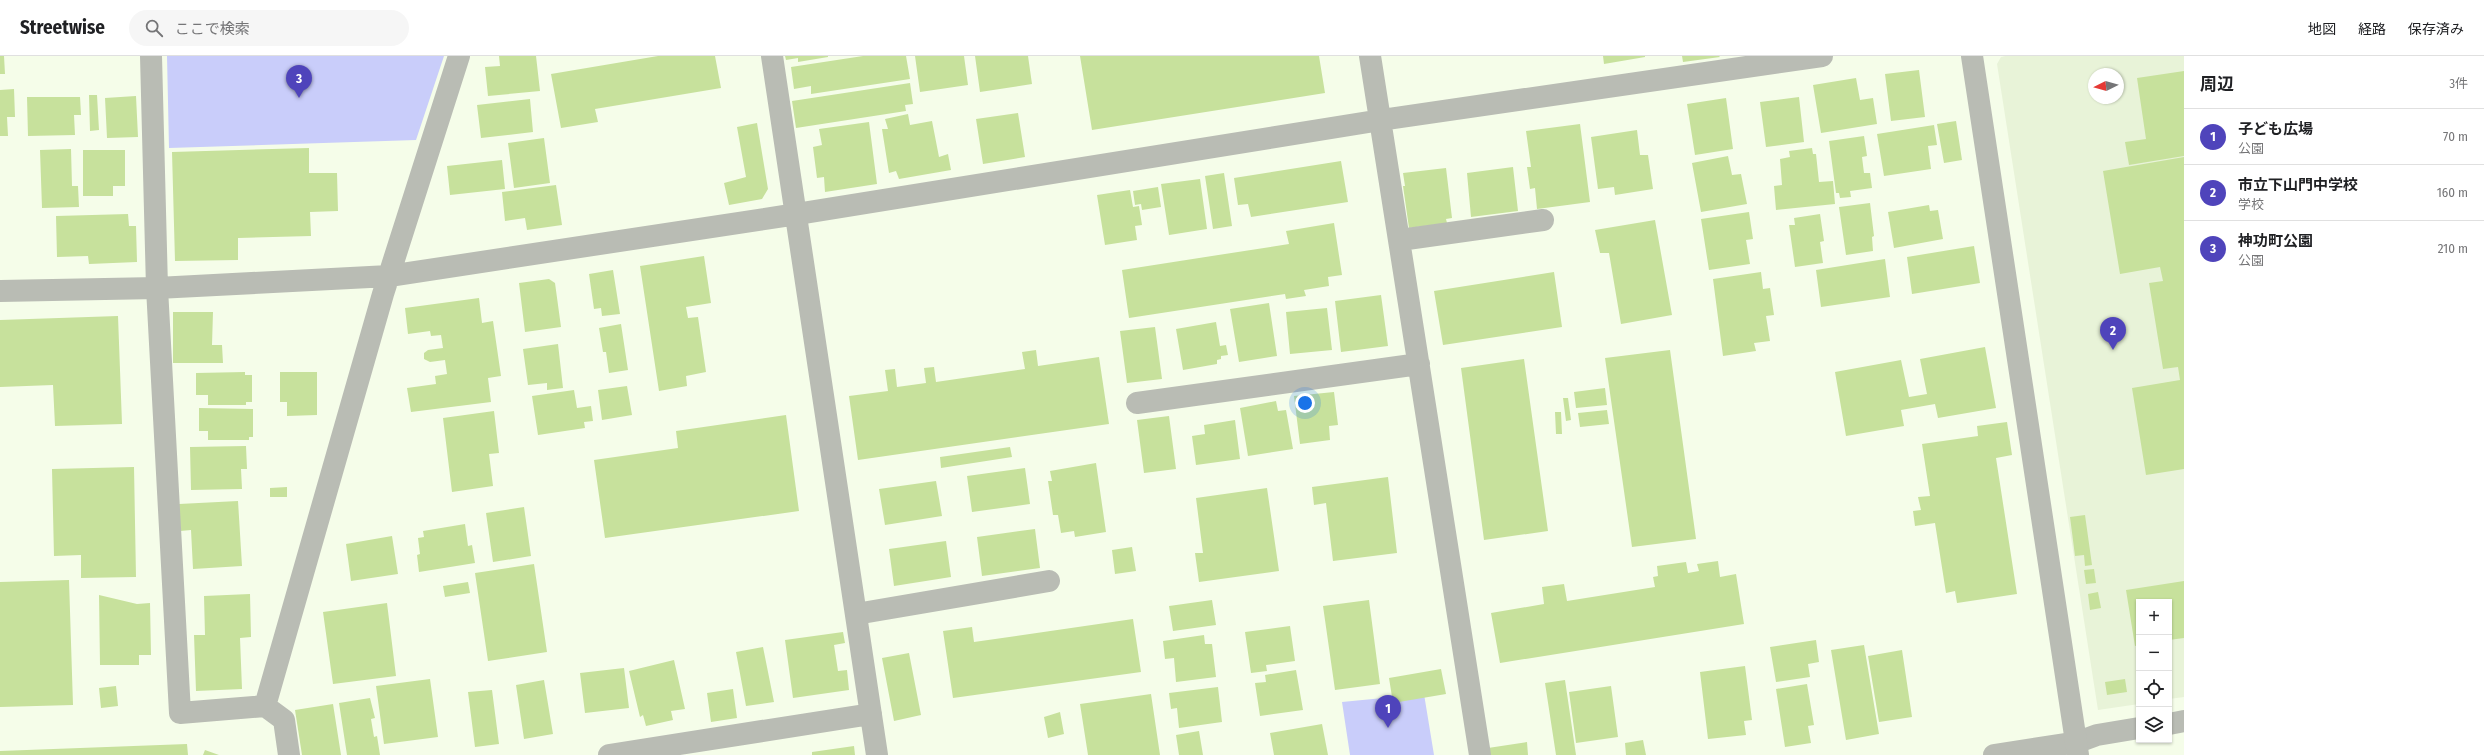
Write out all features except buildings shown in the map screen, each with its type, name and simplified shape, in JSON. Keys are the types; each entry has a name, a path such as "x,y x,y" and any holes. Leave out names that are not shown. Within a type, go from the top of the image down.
{"street":[{"path":"151,56 157,288 180,713 264,706 284,720 289,755"},
{"path":"264,706 389,276 459,56"},
{"path":"772,56 797,214 877,755"},
{"path":"1370,56 1480,755"},
{"path":"0,291 157,288 389,276 797,214 1381,120 1822,56"},
{"path":"1972,56 2078,748"},
{"path":"1400,240 1543,220"},
{"path":"1137,403 1419,364"},
{"path":"856,614 1049,581"},
{"path":"609,755 871,714"},
{"path":"2172,723 2184,721"},
{"path":"1994,755 2078,748 2097,735 2136,728"}],"shaded area":[{"path":"167,56 444,56 416,140 169,148"},
{"path":"2005,56 2184,56 2184,697 2172,699 2172,599 2136,599 2136,704 2098,710 1997,64 2001,57"},
{"path":"1424,694 1434,755 1350,755 1342,702"}],"place":[{"name":"神功町公園","path":"299,98"},
{"name":"市立下山門中学校","path":"2113,350"},
{"name":"子ども広場","path":"1388,728"}]}
